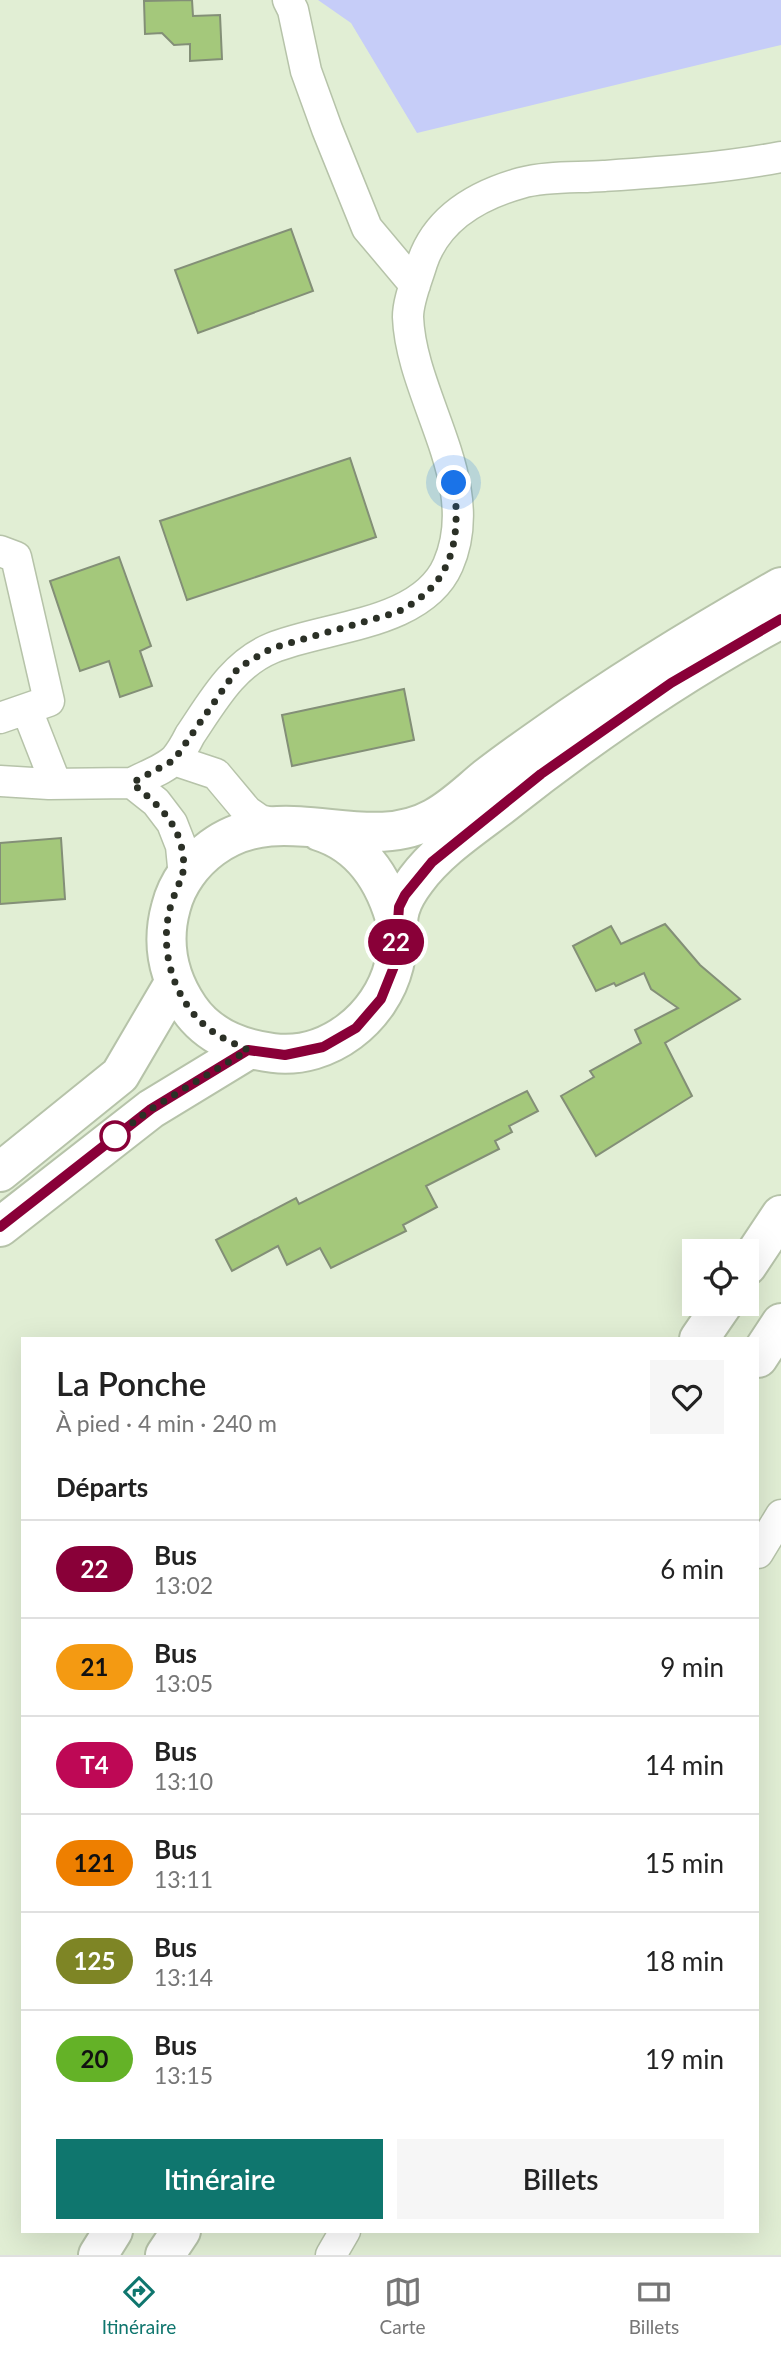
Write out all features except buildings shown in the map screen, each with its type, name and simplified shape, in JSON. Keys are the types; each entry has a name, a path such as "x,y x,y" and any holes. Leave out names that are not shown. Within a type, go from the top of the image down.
{"main road":[{"path":"781,587 638,670 491,774 434,818 416,826 384,832 290,825 249,829 223,839 201,856 184,877 172,902 166,929 167,956 174,983 192,1012 217,1035 248,1050 285,1055 323,1047 356,1028 381,999 395,964 399,907 405,895 421,873 448,847 541,774 671,683 781,619"},
{"path":"290,825 330,834 353,848 374,870 389,897 397,926"},
{"path":"0,1172 120,1075 174,983"},
{"path":"0,1227 151,1109 248,1050"},
{"path":"759,1248 781,1215"},
{"path":"700,1337 715,1316"},
{"path":"759,1356 781,1323"},
{"path":"98,2255 112,2233"},
{"path":"165,2255 180,2233"}],"street":[{"path":"288,0 293,10 306,71 367,228 415,285"},
{"path":"0,781 56,784 132,783 174,760 238,668 272,648 407,607 436,583 447,567 454,549 457,504 454,483 409,335 408,313 415,285 431,244 452,218 473,201 524,182 655,173 781,157"},
{"path":"0,551 16,557 49,701 13,714 56,784"},
{"path":"174,760 216,774 247,811 260,820 290,825"},
{"path":"132,783 156,803 172,823 181,846 184,877"},
{"path":"0,1152 29,1141 62,1122"},
{"path":"759,1551 781,1515"},
{"path":"331,2255 344,2233"}],"shaded area":[{"path":"318,0 781,0 781,45 417,133 351,23"}],"bus line":[{"name":"22","path":"0,1227 151,1109 248,1050 285,1055 323,1047 356,1028 381,999 395,964 399,907 421,873 432,862 541,774 671,683 781,619"}],"route":[{"path":"115,1136 109,1141 151,1109 248,1050 217,1035 192,1012 174,983 167,956 166,929 172,902 184,877 181,846 165,813 132,783 174,760 238,668 272,648 395,613 407,607 436,583 447,567 454,549 457,504 454,483"}]}
